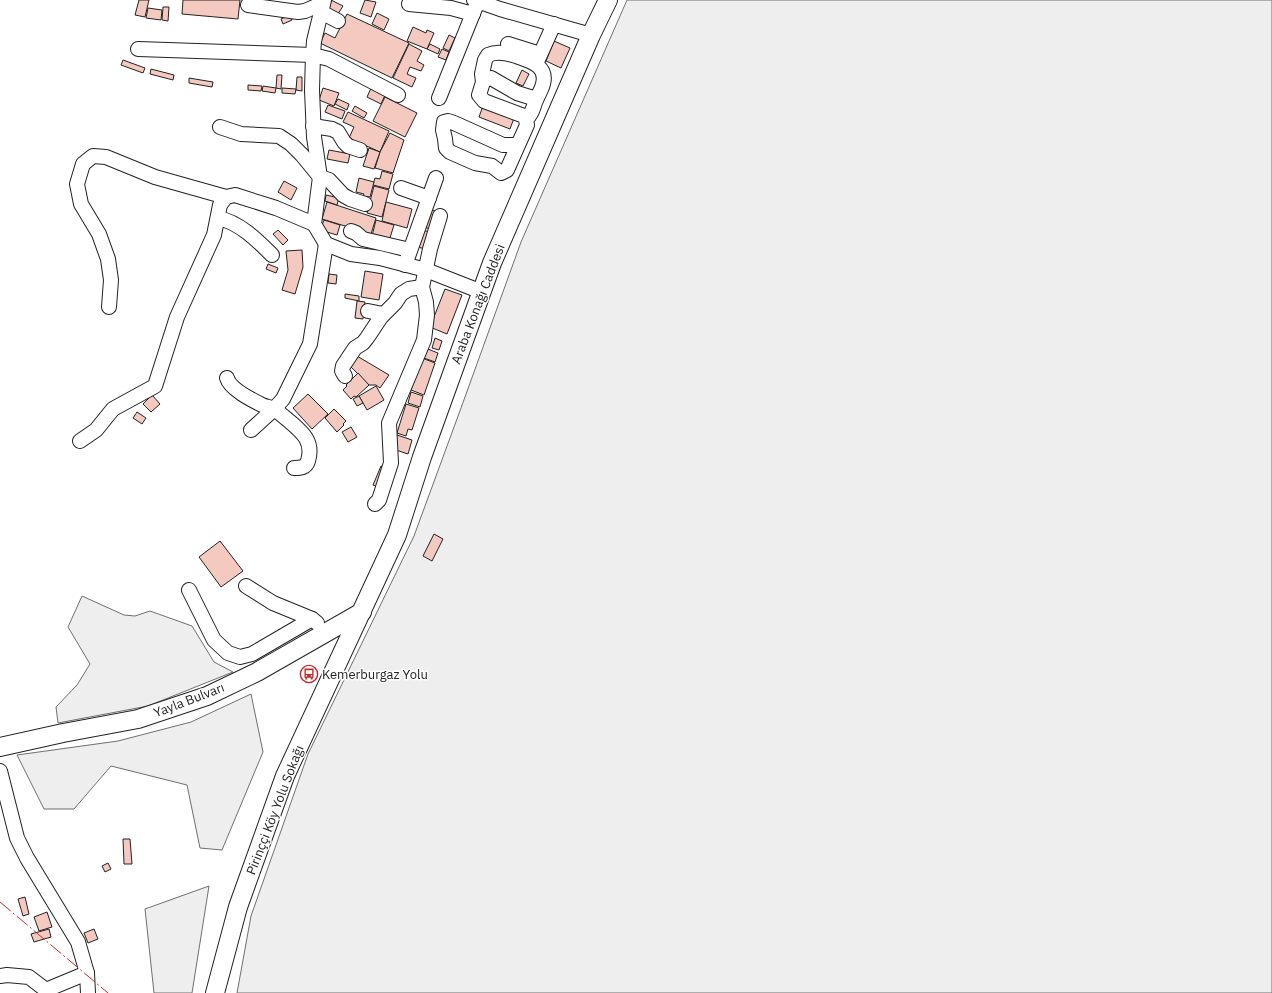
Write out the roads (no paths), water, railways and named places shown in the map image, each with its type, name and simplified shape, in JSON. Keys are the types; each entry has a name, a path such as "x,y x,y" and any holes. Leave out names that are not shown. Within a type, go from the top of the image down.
{"main road":[{"name":"Araba Konağı Caddesi","path":"362,612 397,535 422,457 492,263 590,35 608,0"},
{"name":"Yayla Bulvarı","path":"0,747 138,719 207,696 257,672 362,612"},
{"name":"Pirinççi Köy Yolu Sokağı","path":"215,993 238,907 285,776 362,612"}],"street":[{"path":"410,4 451,8 475,5 554,24 590,35"},
{"path":"248,5 298,12 322,5"},
{"path":"322,5 338,21"},
{"path":"314,224 320,177 313,126 313,55 314,41 322,5"},
{"path":"439,98 475,5"},
{"path":"538,59 554,24"},
{"path":"508,44 538,59 544,76 541,91 536,99 532,114 526,120"},
{"path":"138,49 313,55 329,59 398,95"},
{"path":"518,143 514,145 503,145 454,123 448,121 444,122 443,130 446,148 450,152 475,163 492,166 501,173 505,172 527,126 526,120 524,116 484,101 479,95 483,82 482,74 486,60 488,55 497,52 538,59"},
{"path":"483,82 491,78 516,93 536,99"},
{"path":"313,126 332,129 338,132 348,146 360,150"},
{"path":"220,127 241,134 279,136 291,144 320,177 330,180 343,195 365,204"},
{"path":"109,307 111,280 108,259 99,234 81,204 77,184 83,164 93,156 106,157 155,178 226,197 235,196 276,208 314,224 326,244 351,254 380,258 426,270 482,292"},
{"path":"405,265 436,178"},
{"path":"402,188 429,198"},
{"path":"80,441 96,430 113,409 156,386 177,317 214,235 220,205 226,197"},
{"path":"375,504 379,500 391,463 389,423 424,340 427,315 426,302 422,287 430,249 440,216"},
{"path":"218,218 226,219 243,230 257,240 272,255"},
{"path":"351,232 356,233 363,239 410,250"},
{"path":"251,430 283,399 310,344 326,244"},
{"path":"345,376 342,371 343,366 355,348 363,343 367,338 383,314 395,303 401,294 409,289 422,287"},
{"path":"368,311 383,314"},
{"path":"227,378 232,387 263,405 274,409 302,432 307,438 310,449 308,464 301,468 294,468"},
{"path":"246,586 272,603 312,619 325,632"},
{"path":"189,590 214,640 228,653 240,657 252,654 312,619"},
{"path":"0,771 17,838 27,858 78,942 87,973 88,993"},
{"path":"0,976 7,975 29,977 46,992 87,973"}],"place":[{"name":"Kemerburgaz Yolu","path":"309,674"}]}
